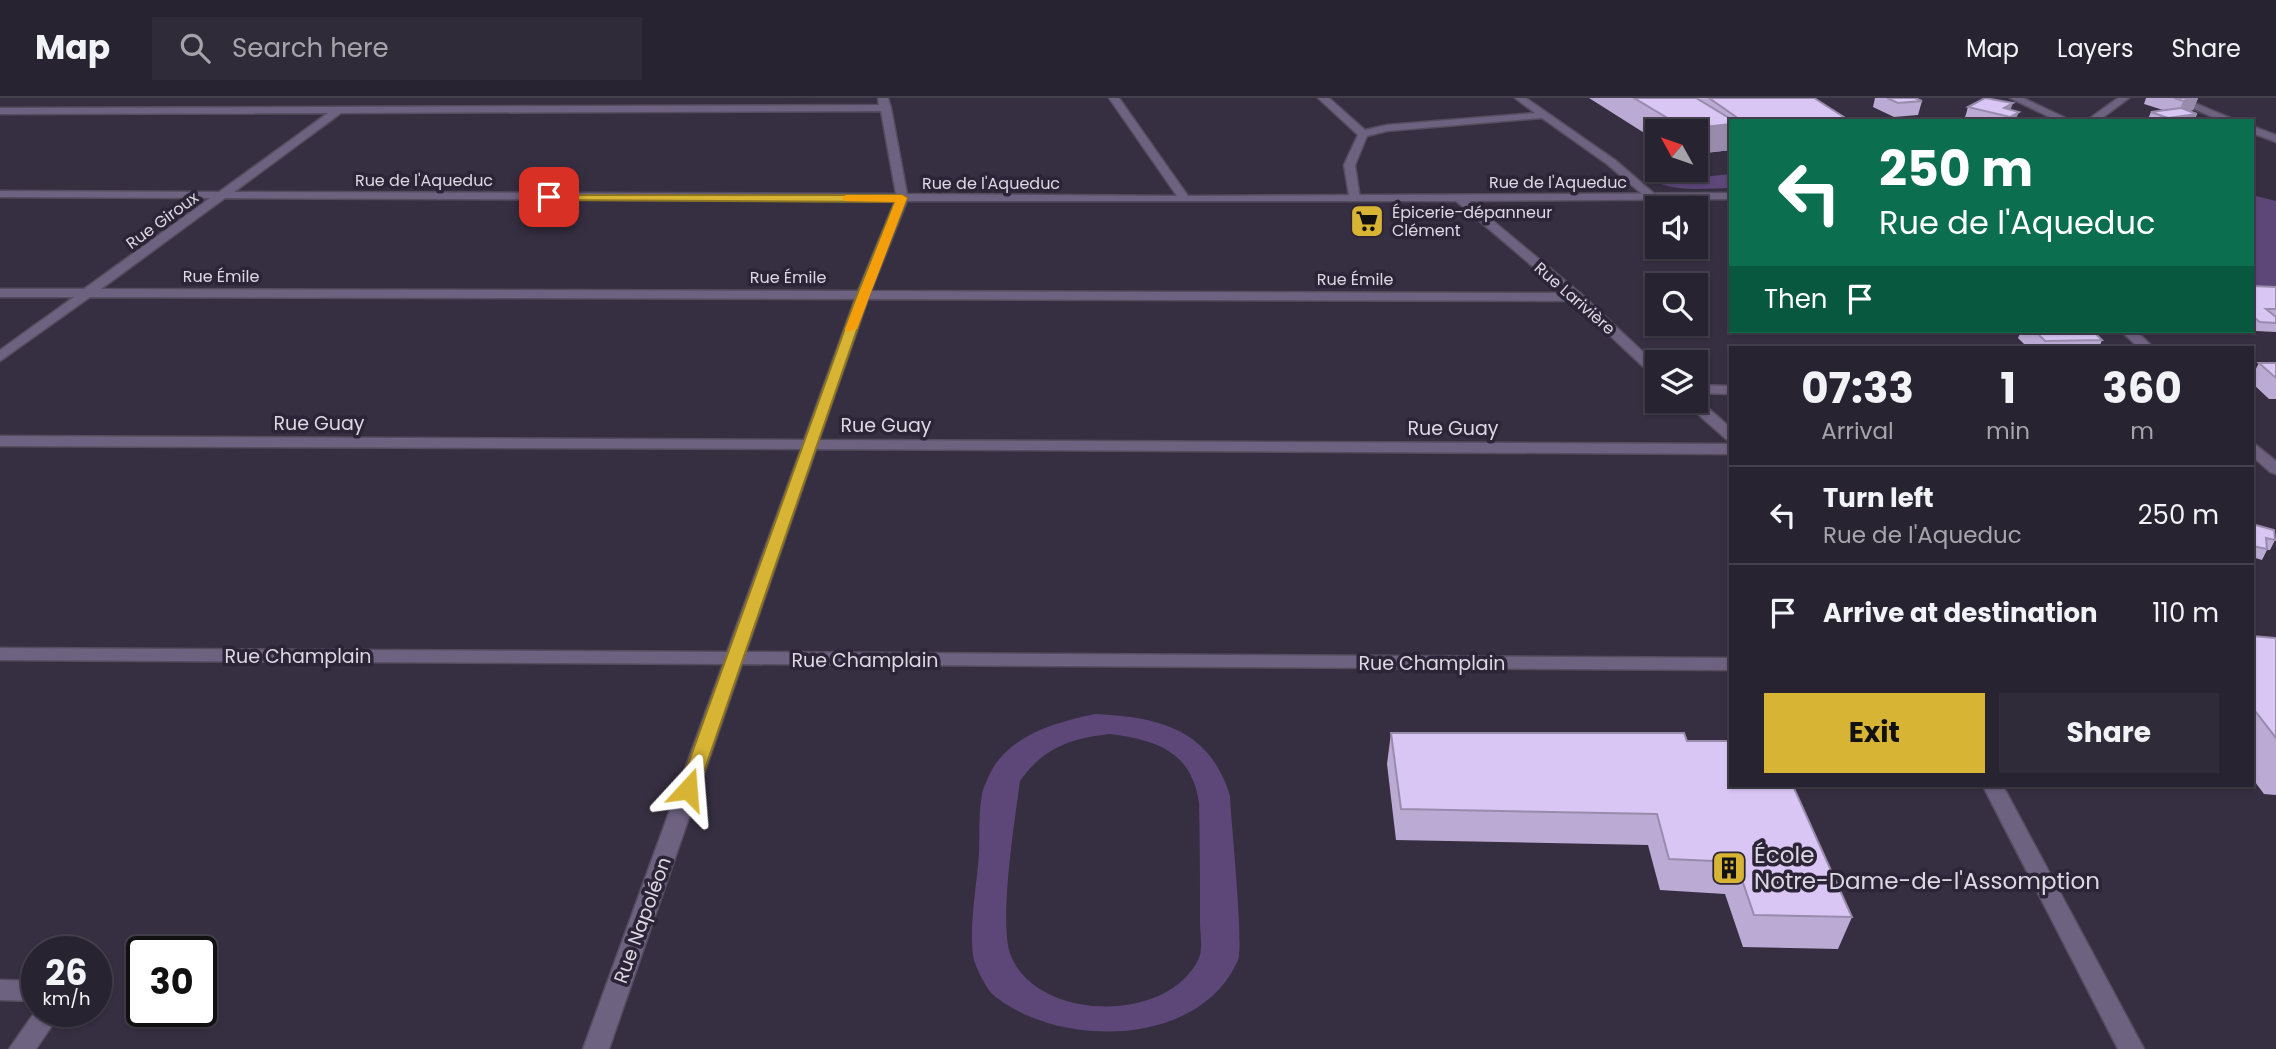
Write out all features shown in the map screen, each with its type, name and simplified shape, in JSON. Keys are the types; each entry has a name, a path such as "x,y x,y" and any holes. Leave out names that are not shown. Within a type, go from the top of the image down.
{"street":[{"path":"355,108 368,98"},
{"path":"1115,98 1185,199"},
{"path":"1323,98 1363,134"},
{"path":"1520,98 1611,162 1651,196"},
{"path":"2015,98 2062,119"},
{"path":"2094,119 2124,98"},
{"path":"2174,98 2227,119"},
{"path":"0,111 885,103 902,198"},
{"name":"Rue Giroux","path":"0,357 341,108"},
{"path":"1354,199 1348,166 1352,150 1363,134 1387,128 1544,115"},
{"path":"2254,130 2276,139"},
{"name":"Rue de l'Aqueduc","path":"0,194 1185,199 1645,197"},
{"name":"Rue de l'Aqueduc","path":"1708,196 1729,196"},
{"name":"Rue Napoléon","path":"596,1049 863,295 902,198"},
{"name":"Rue Larivière","path":"1460,199 1576,297 1645,361"},
{"name":"Rue Émile","path":"0,293 1576,297"},
{"path":"2130,333 2145,346"},
{"path":"1708,389 1729,390"},
{"path":"1703,413 1729,434"},
{"name":"Rue Guay","path":"0,441 1729,449"},
{"path":"2254,449 2276,469"},
{"name":"Rue Champlain","path":"0,654 1729,664"},
{"path":"1994,787 2131,1049"},
{"path":"0,990 21,991"},
{"path":"22,1049 38,1027"}],"shaded area":[{"path":"1729,174 1729,188 1697,189 1656,182 1708,182 1708,176"},
{"path":"2254,196 2276,201 2276,294 2254,293"},
{"path":"1095,714 1140,719 1179,731 1195,741 1209,755 1221,773 1230,796 1238,909 1238,960 1219,989 1192,1011 1160,1024 1124,1031 1087,1031 1051,1024 1018,1011 991,993 980,975 972,943 980,806 987,779 1007,751 1029,735","holes":["1110,734 1143,740 1170,752 1189,772 1195,786 1199,803 1200,954 1183,980 1161,995 1133,1004 1104,1006 1074,1003 1048,993 1026,978 1011,956 1007,941 1007,897 1020,781 1038,760 1070,742"]}],"building":[{"path":"1634,98 1696,98 1731,119 1729,124 1708,127 1708,119 1669,119"},
{"path":"1709,98 1814,98 1847,119 1739,119"},
{"path":"1887,98 1915,98 1922,101 1898,103"},
{"path":"1985,98 2013,103 2004,108 2019,112 2010,117 1968,107"},
{"path":"2181,108 2197,114 2168,118 2151,112"},
{"path":"2254,286 2276,287 2276,309 2266,309 2276,317 2276,323 2260,322 2254,318"},
{"path":"2037,333 2095,333 2102,340 2045,341"},
{"path":"2259,363 2276,363 2276,378"},
{"path":"2254,525 2274,530 2275,540 2266,538 2267,549 2254,546"},
{"path":"2254,636 2276,638 2276,738 2254,710"},
{"name":"École Notre-Dame-de-l'Assomption","path":"1391,733 1684,733 1687,741 1729,741 1729,787 1793,787 1852,917 1754,915 1736,862 1669,859 1657,814 1401,809"}],"slow traffic":[{"path":"846,198 902,198 851,329"}],"place":[{"name":"Épicerie-dépanneur Clément","path":"1367,221"},
{"name":"École Notre-Dame-de-l'Assomption","path":"1729,868"}],"route":[{"path":"549,197 902,198 863,295 688,789"}]}
